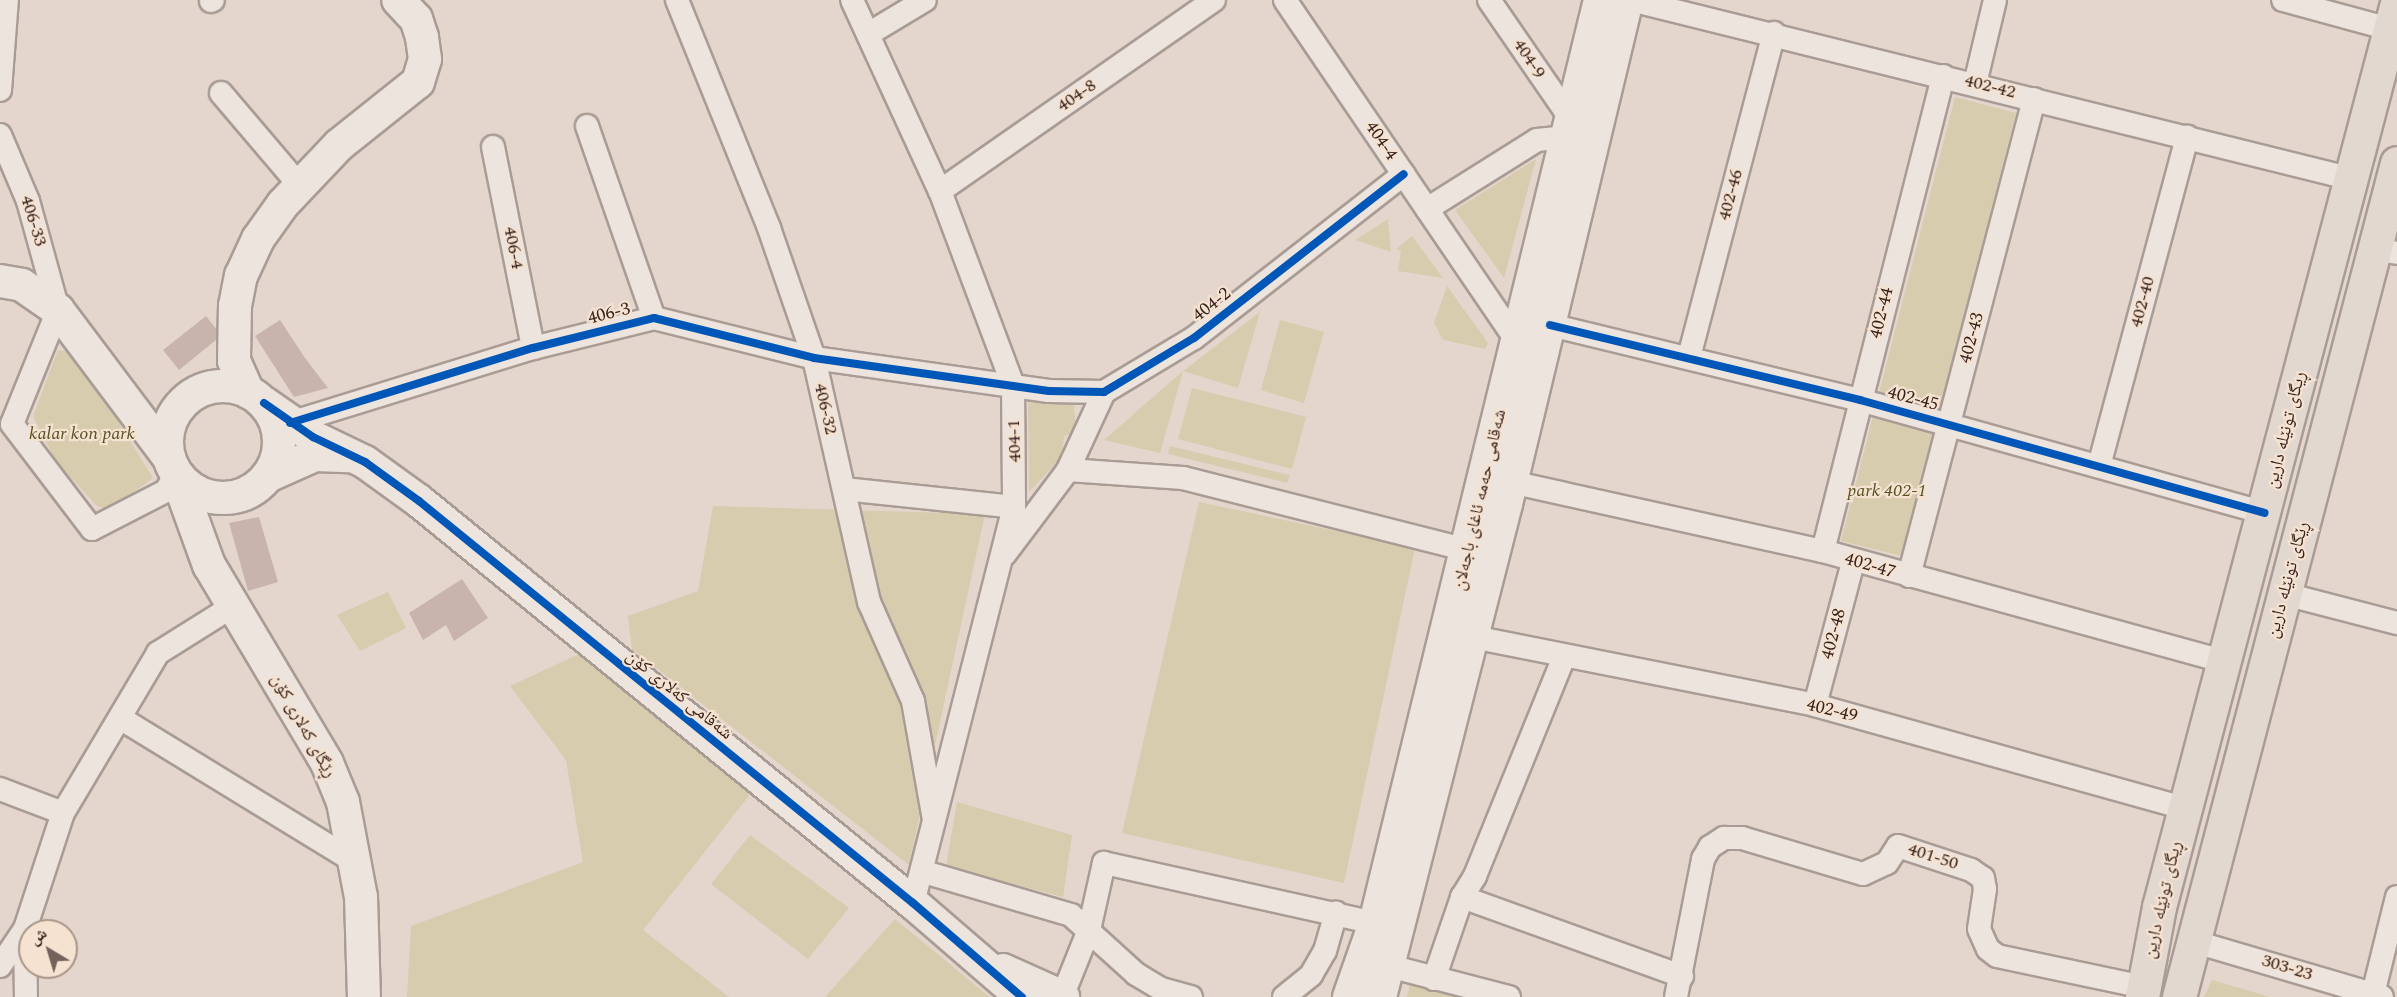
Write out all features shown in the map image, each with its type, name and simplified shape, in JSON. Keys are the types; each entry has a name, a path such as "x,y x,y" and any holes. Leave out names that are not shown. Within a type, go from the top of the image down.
{"main road":[{"name":"ڕیگای تونێلە دارین","path":"2143,992 2185,808 2265,513 2348,178 2394,16"},
{"name":"ڕێگای تونێلە دارین","path":"2179,997 2284,594 2386,251 2397,163"}],"street":[{"path":"0,90 7,0"},
{"name":"406-32","path":"677,0 769,228 814,358 869,602 913,700 935,830"},
{"name":"404-1","path":"852,0 870,33 940,191 1013,385 1014,507 935,830 913,903"},
{"path":"870,33 924,0"},
{"name":"404-8","path":"940,191 1214,0"},
{"name":"404-4","path":"1285,0 1517,342"},
{"name":"404-9","path":"1489,0 1568,128"},
{"name":"شەقامی حەمە ئاغای باجەلان","path":"1380,997 1389,966 1437,728 1468,550 1600,0"},
{"name":"شەقامی حەمە ئاغای باجەلان","path":"1349,997 1437,728 1473,637 1629,0"},
{"name":"402-42","path":"1629,0 1773,33 2348,178"},
{"path":"1975,84 1995,0"},
{"path":"2283,0 2394,16"},
{"path":"268,476 279,439 234,361 241,276 258,239 301,187 339,146 418,82 425,48 408,4"},
{"name":"402-46","path":"1689,357 1773,33"},
{"name":"402-44","path":"1823,551 1943,76"},
{"path":"221,93 301,187"},
{"name":"402-43","path":"1909,576 2034,99"},
{"path":"587,126 654,318"},
{"path":"1427,209 1538,140 1568,128"},
{"name":"406-33","path":"0,135 28,201 58,310"},
{"name":"402-40","path":"2100,466 2187,137"},
{"name":"406-4","path":"493,147 533,348"},
{"name":"404-2","path":"1104,393 1194,338 1404,174"},
{"path":"0,281 22,285 58,310 133,416 172,466 204,495 226,498"},
{"path":"58,310 12,424 92,529 166,491 172,466 169,423 185,401 235,347"},
{"name":"406-3","path":"290,423 533,348 654,318 814,358 1013,385"},
{"name":"402-45","path":"1550,325 1860,400 2265,513"},
{"path":"1000,560 1068,470 1104,393 1013,385"},
{"path":"133,416 146,422 185,401 230,386 256,398"},
{"name":"شەقامی کەلاری کۆن","path":"256,398 290,423 355,456 419,501 983,961"},
{"path":"198,537 212,507 226,498 255,488 268,476 315,455 355,456"},
{"name":"ڕێگای کەلاری کۆن","path":"172,466 198,537 233,606 327,763 342,802 355,862 363,966"},
{"path":"1068,470 1183,478 1468,550"},
{"name":"402-47","path":"1511,482 1823,551 1854,562 2226,662"},
{"path":"844,489 1014,507"},
{"name":"402-48","path":"1815,705 1854,562"},
{"path":"2284,594 2397,623"},
{"path":"28,919 63,813 158,653 233,606"},
{"name":"402-49","path":"1473,637 1564,657 1815,705 2185,808"},
{"path":"1434,979 1462,897 1475,876 1564,657"},
{"path":"120,717 355,862"},
{"path":"0,789 63,813"},
{"name":"401-50","path":"1679,986 1703,859 1710,847 1724,838 1742,838 1863,874 1887,863 1898,846 1971,870 1983,878 1986,889 1979,929 1988,950 1997,956 2143,992"},
{"path":"983,961 1063,997 1089,930 1104,863 1375,923"},
{"path":"924,872 1071,915 1136,974 1161,989 1191,997"},
{"path":"1462,897 1679,986"},
{"path":"2378,996 2397,897"},
{"path":"1284,997 1311,975 1325,951 1336,914"},
{"path":"0,966 18,939"},
{"name":"303-23","path":"2192,941 2378,996"},
{"path":"983,961 1022,997"},
{"path":"346,997 363,966"},
{"path":"363,966 364,997"},
{"path":"1389,966 1509,997"},
{"path":"26,979 26,997"}],"green space":[{"name":"park 402-1","path":"1955,97 2016,113 1902,556 1841,541"},
{"path":"1536,159 1504,278 1455,210"},
{"path":"1388,219 1391,252 1355,240"},
{"path":"1412,236 1443,278 1398,271 1401,251 1396,249"},
{"path":"1447,286 1488,343 1485,349 1443,340 1434,323"},
{"path":"1260,312 1238,388 1183,371"},
{"path":"1280,320 1324,332 1304,403 1261,390"},
{"name":"kalar kon park","path":"58,350 66,351 91,377 153,478 109,510 97,506 55,460 33,416"},
{"path":"1183,371 1160,453 1104,440"},
{"path":"1192,388 1306,417 1292,469 1178,439"},
{"path":"1028,402 1074,405 1076,433 1064,436 1062,457 1029,492"},
{"path":"1170,446 1290,475 1287,483 1168,454"},
{"path":"1199,502 1415,548 1344,883 1122,833"},
{"path":"713,506 985,514 909,865 632,649 628,616 698,591"},
{"path":"388,592 406,628 360,651 337,615"},
{"path":"579,654 627,684 752,792 643,930 729,997 407,997 411,926 583,862 566,760 510,686"},
{"path":"957,802 1072,835 1063,897 946,866"},
{"path":"750,835 849,908 808,959 711,884"},
{"path":"895,919 986,994 990,997 825,997"},
{"path":"2212,980 2270,997 2204,997"},
{"path":"1410,984 1465,997 1407,997"}],"building":[{"path":"206,316 217,330 216,340 179,370 163,350"},
{"path":"280,320 328,388 294,397 255,336"},
{"path":"259,517 278,582 248,591 229,523"},
{"path":"462,579 488,618 454,641 446,625 423,640 409,613"}],"cycle path":[{"path":"290,423 533,348 654,318 814,358 1049,391 1104,392 1194,338 1404,174"},
{"path":"1550,325 1860,400 2265,513"},
{"path":"264,403 313,437 365,462 419,501 913,903 1022,997"}]}
